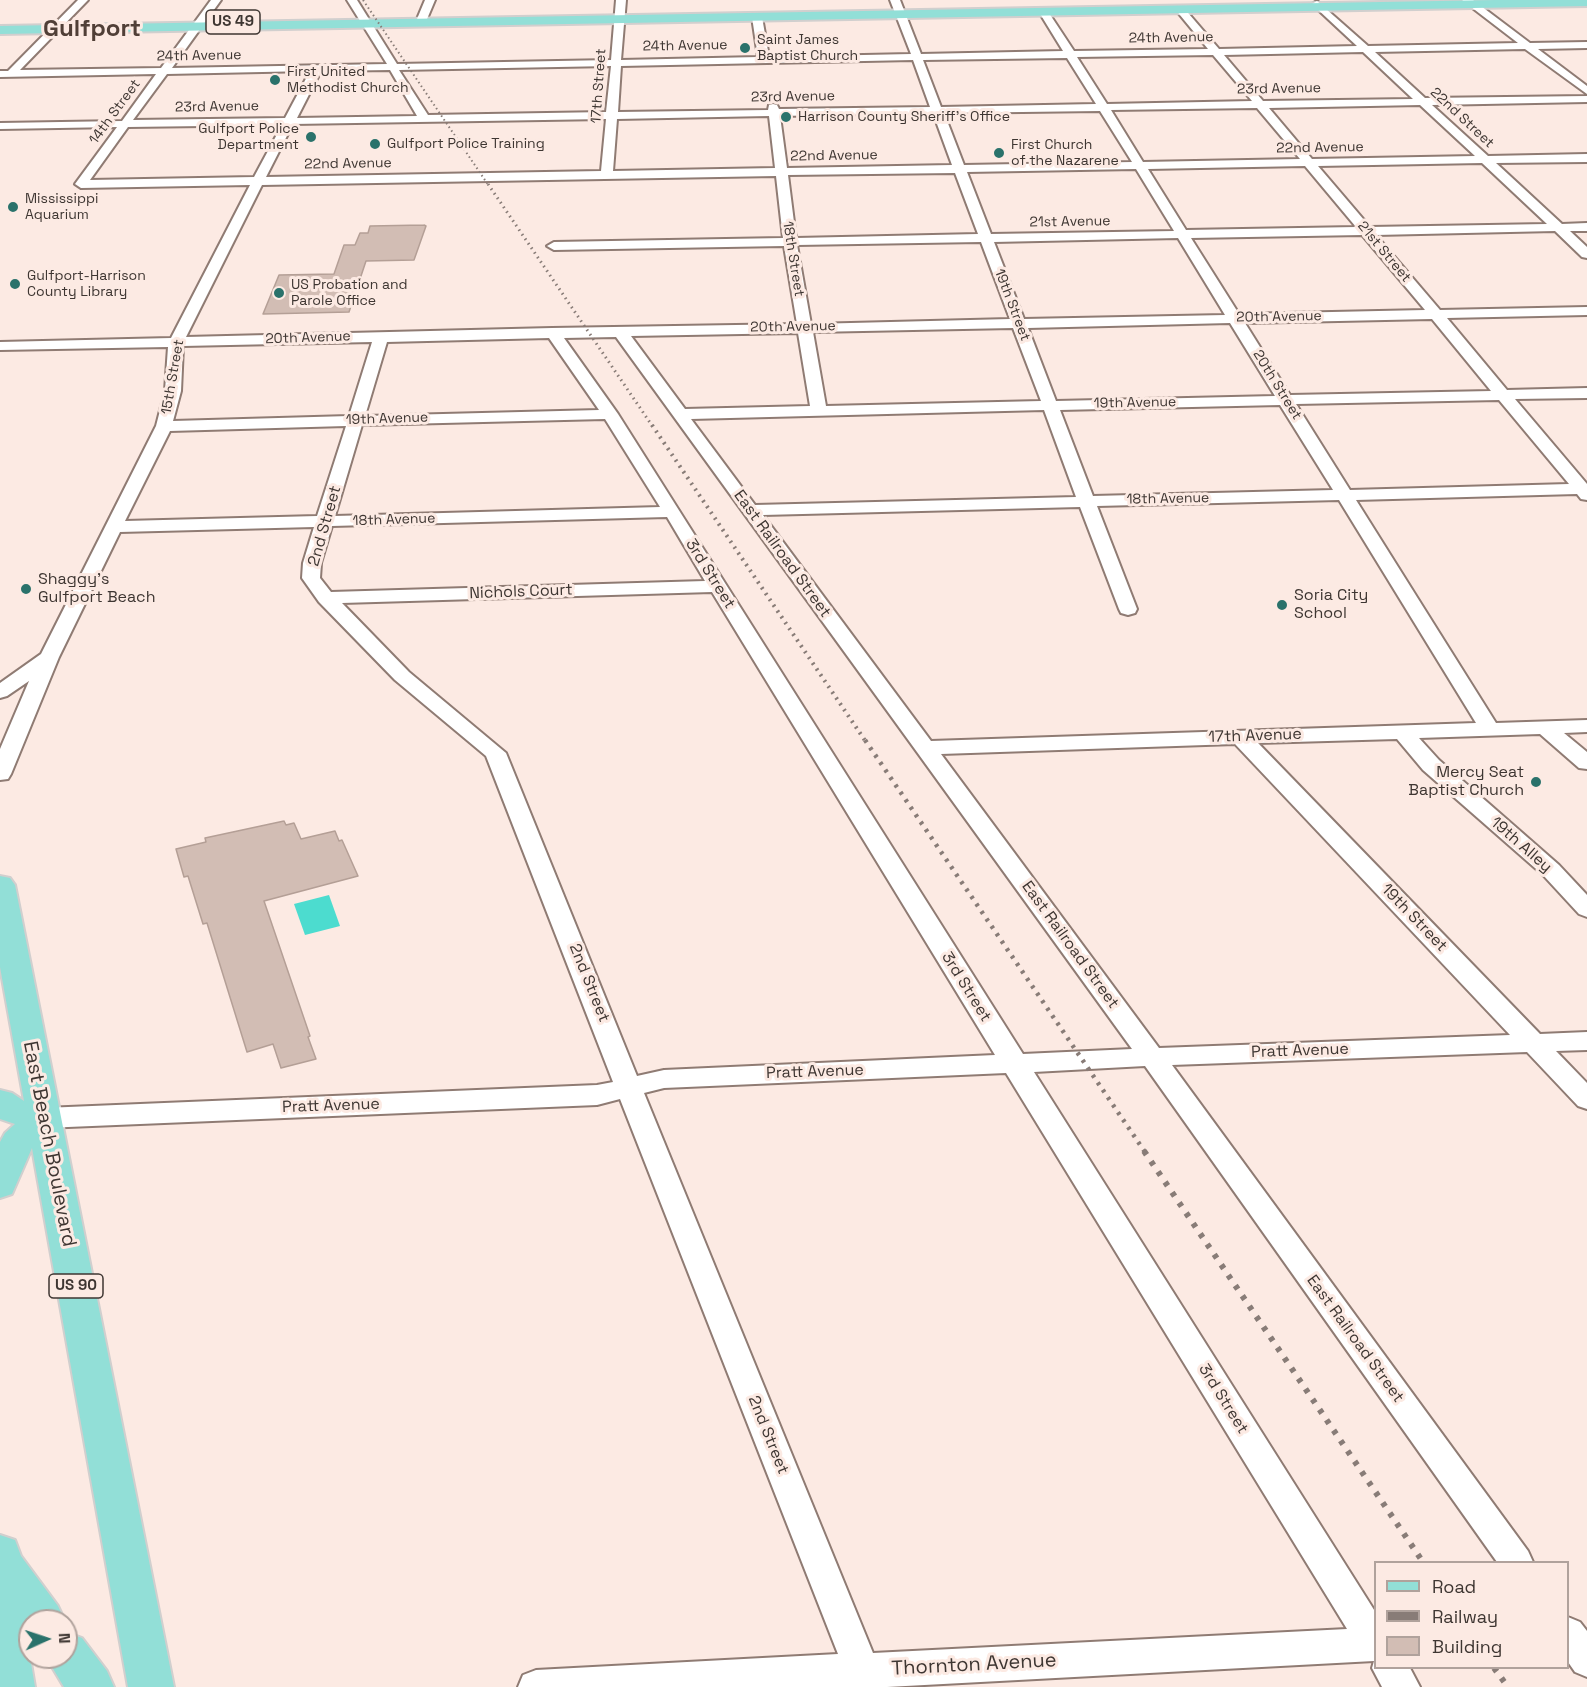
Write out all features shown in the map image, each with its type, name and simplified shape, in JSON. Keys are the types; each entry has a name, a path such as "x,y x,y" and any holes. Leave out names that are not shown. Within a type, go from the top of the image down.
{"main road":[{"name":"US 49","path":"0,28 619,17 898,8 1319,5 1533,0"},
{"name":"US 49","path":"1470,2 1587,2"},
{"name":"US 49","path":"367,22 422,19 619,17"},
{"name":"East Beach Boulevard","path":"0,885 151,1687"},
{"path":"0,1102 15,1112 44,1118"},
{"path":"0,1185 17,1142 44,1118"},
{"path":"0,1554 12,1687"},
{"path":"1,1562 34,1609"},
{"path":"78,1669 91,1687"}],"street":[{"path":"49,27 68,0"},
{"path":"4,73 49,27 83,0"},
{"name":"14th Street","path":"81,184 216,0"},
{"path":"352,0 423,115"},
{"path":"422,19 430,0"},
{"name":"17th Street","path":"608,175 621,0"},
{"path":"1470,2 1587,92"},
{"name":"21st Street","path":"1177,5 1586,491"},
{"name":"22nd Street","path":"1319,5 1587,254"},
{"name":"20th Street","path":"1041,7 1104,104 1490,729"},
{"name":"19th Street","path":"898,8 1128,609"},
{"path":"756,13 764,60"},
{"name":"24th Avenue","path":"4,73 394,69 1587,45"},
{"name":"15th Street","path":"0,774 50,657 164,426 173,391 176,342 317,68"},
{"name":"23rd Avenue","path":"1421,99 1587,92"},
{"name":"23rd Avenue","path":"0,120 179,123 423,115 1421,99 1587,99"},
{"name":"18th Street","path":"773,110 790,243 819,411"},
{"path":"179,123 191,117"},
{"name":"23rd Avenue","path":"0,126 191,117 292,118"},
{"name":"22nd Avenue","path":"81,184 1587,158"},
{"name":"21st Avenue","path":"554,246 1587,227"},
{"name":"20th Avenue","path":"0,346 552,332 1587,311"},
{"name":"East Railroad Street","path":"620,331 1152,1057 1515,1561"},
{"name":"3rd Street","path":"552,332 610,414 672,512 1374,1642"},
{"name":"2nd Street","path":"381,336 312,563 311,578 326,598 402,676 495,753 865,1679"},
{"name":"19th Avenue","path":"682,414 1587,393"},
{"name":"19th Avenue","path":"164,426 610,414"},
{"name":"18th Avenue","path":"750,510 1086,500 1586,491"},
{"name":"18th Avenue","path":"116,526 672,512"},
{"name":"Nichols Court","path":"326,598 717,586"},
{"name":"15th Street","path":"0,692 50,657"},
{"name":"17th Avenue","path":"924,748 1587,726"},
{"path":"1546,728 1587,763"},
{"name":"19th Alley","path":"1403,732 1431,765 1551,870 1587,909"},
{"name":"19th Street","path":"1240,737 1587,1099"},
{"name":"Pratt Avenue","path":"44,1118 597,1095 664,1079 1152,1057 1587,1041"},
{"path":"1569,1634 1587,1633"},
{"path":"1569,1635 1587,1660"},
{"name":"Thornton Avenue","path":"536,1687 865,1679 1374,1644"},
{"path":"1391,1669 1402,1687"}],"water":[{"path":"329,895 340,926 305,935 294,904"}],"building":[{"path":"370,226 426,226 414,260 366,261 349,312 263,314 279,275 334,274 344,245 355,245 360,233 368,233"},
{"path":"284,821 286,825 294,823 301,839 335,831 339,841 342,840 358,876 264,901 316,1059 281,1068 273,1044 247,1052 207,923 203,924 188,876 184,877 176,849 206,842 205,838"}],"railway":[{"path":"363,0 489,186"},
{"path":"488,184 653,427"},
{"path":"652,425 866,742"},
{"path":"865,740 1145,1152"},
{"path":"1144,1151 1422,1561"},
{"path":"1495,1669 1508,1687"}],"place":[{"name":"Saint James Baptist Church","path":"745,48"},
{"name":"First United Methodist Church","path":"275,80"},
{"name":"Harrison County Sheriff's Office","path":"786,117"},
{"name":"Gulfport Police Department","path":"311,137"},
{"name":"Gulfport Police Training","path":"375,144"},
{"name":"First Church of the Nazarene","path":"999,153"},
{"name":"Mississippi Aquarium","path":"13,207"},
{"name":"Gulfport-Harrison County Library","path":"15,284"},
{"name":"US Probation and Parole Office","path":"279,293"},
{"name":"Shaggy's Gulfport Beach","path":"26,589"},
{"name":"Soria City School","path":"1282,605"},
{"name":"Mercy Seat Baptist Church","path":"1536,782"}],"district":[{"name":"Gulfport","path":"92,29"}]}
